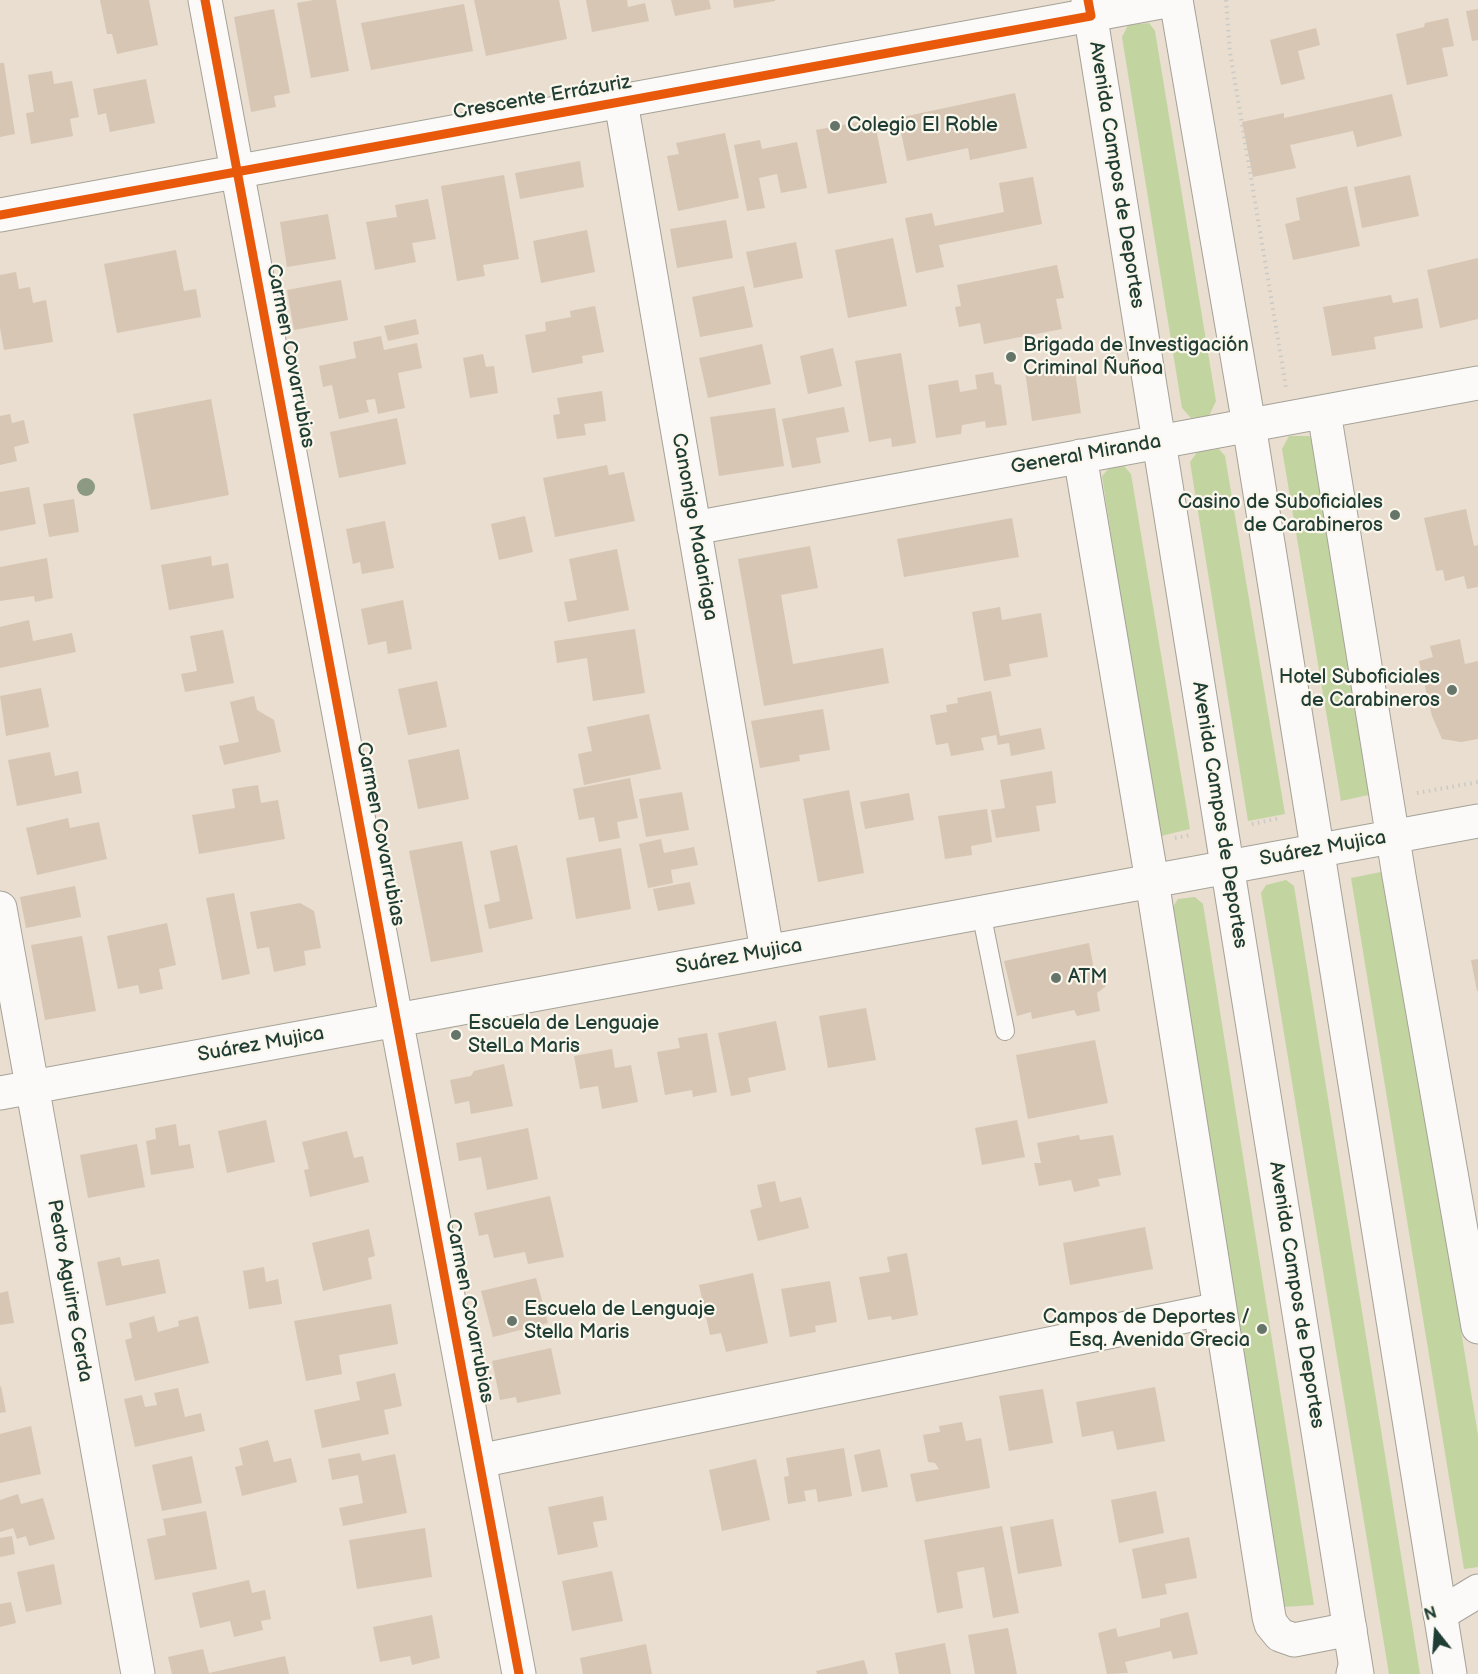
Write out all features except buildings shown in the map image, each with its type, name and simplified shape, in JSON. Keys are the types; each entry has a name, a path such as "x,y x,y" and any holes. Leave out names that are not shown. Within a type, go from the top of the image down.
{"street":[{"name":"Carmen Covarrubias","path":"204,0 519,1674"},
{"name":"Crescente Errázuriz","path":"0,215 621,102 1090,8 1174,0"},
{"path":"1174,0 1249,426 1450,1674"},
{"name":"Avenida Campos de Deportes","path":"1090,8 1355,1671"},
{"name":"Canonigo Madariaga","path":"621,102 767,951"},
{"name":"General Miranda","path":"694,528 1478,383"},
{"path":"1324,412 1393,836 1471,1252 1478,1328"},
{"path":"1080,456 1152,881 1271,1624 1280,1635 1294,1640 1350,1629"},
{"name":"Suárez Mujica","path":"0,1093 1478,821"},
{"name":"Pedro Aguirre Cerda","path":"0,908 138,1674"},
{"path":"479,1461 1220,1309"},
{"path":"1440,1614 1478,1591"}],"lane":[{"path":"981,912 1005,1031"}],"path":[{"path":"1226,0 1230,52 1291,418"}],"green space":[{"path":"1149,23 1155,31 1216,401 1209,416 1191,418 1182,408 1122,37 1128,25"},
{"path":"1289,436 1309,436 1316,443 1373,794 1341,801 1282,449"},
{"path":"1219,449 1225,456 1285,814 1248,821 1190,462 1198,451"},
{"path":"1124,466 1131,474 1190,829 1157,837 1102,476 1110,467"},
{"path":"1386,871 1478,1435 1478,1567 1464,1569 1351,878"},
{"path":"1286,880 1294,886 1420,1674 1389,1674 1261,893 1266,885"},
{"path":"1195,897 1203,904 1314,1605 1283,1607 1171,910 1178,899"}],"cycle path":[{"path":"205,0 519,1674"},
{"path":"0,215 1091,16 1088,0"}],"place":[{"name":"Colegio El Roble","path":"835,126"},
{"name":"Brigada de Investigación Criminal Ñuñoa","path":"1011,357"},
{"name":"Casino de Suboficiales de Carabineros","path":"1395,515"},
{"name":"Hotel Suboficiales de Carabineros","path":"1452,690"},
{"name":"ATM","path":"1056,978"},
{"name":"Escuela de Lenguaje StelLa Maris","path":"456,1035"},
{"name":"Escuela de Lenguaje Stella Maris","path":"512,1321"},
{"name":"Campos de Deportes / Esq. Avenida Grecia","path":"1262,1329"}]}
